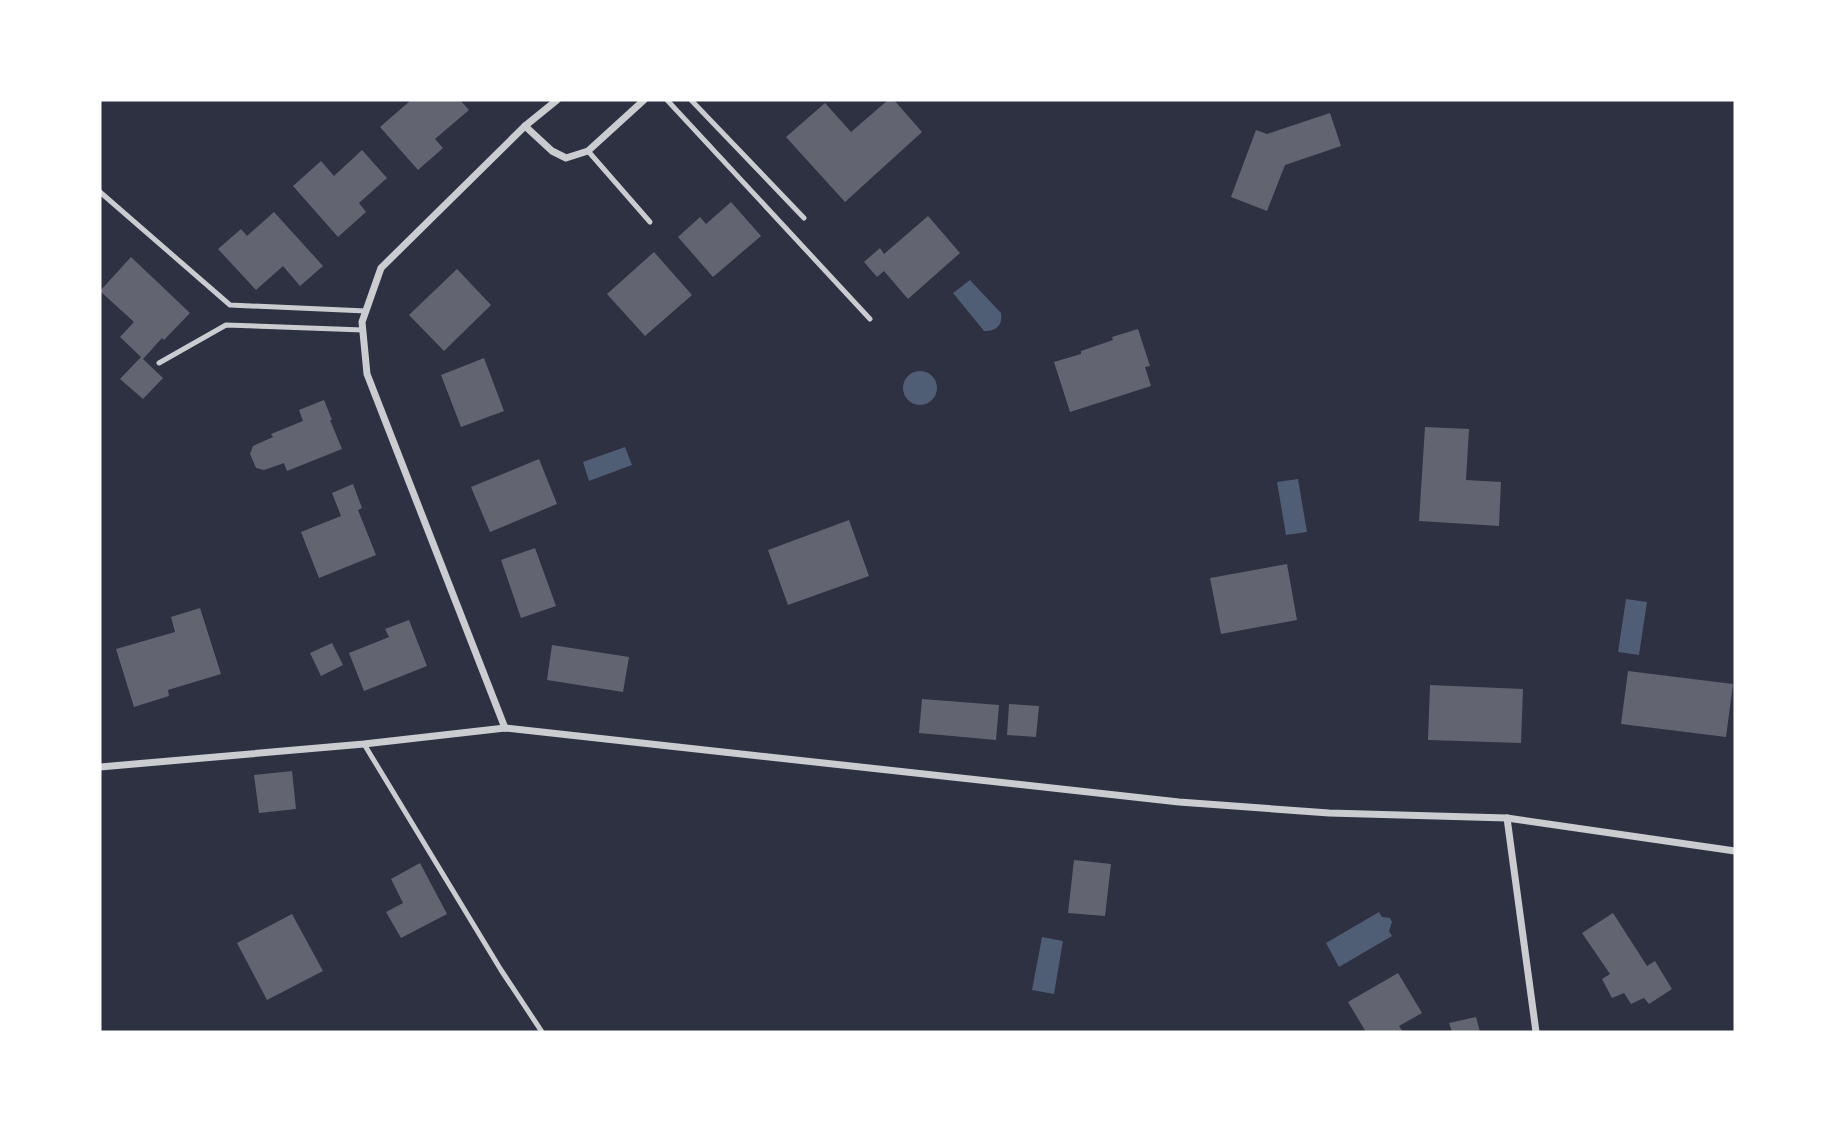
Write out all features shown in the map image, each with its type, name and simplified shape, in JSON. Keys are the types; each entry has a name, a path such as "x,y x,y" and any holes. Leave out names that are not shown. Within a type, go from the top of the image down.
{"street":[{"path":"505,728 367,374 362,322 381,268 526,126 557,100"},
{"path":"526,126 552,151 566,158 588,151 644,100"},
{"path":"100,767 364,744 505,728 1179,802 1329,813 1507,818 1735,851"},
{"path":"1507,818 1536,1032"}],"lane":[{"path":"667,100 870,319"},
{"path":"691,100 804,218"},
{"path":"588,151 650,222"},
{"path":"100,192 230,305 366,311"},
{"path":"159,363 226,325 363,330"},
{"path":"364,744 501,970 542,1032"}],"water":[{"path":"970,280 1001,313 1000,324 995,329 984,331 953,293"},
{"path":"920,371 932,376 937,388 932,400 920,405 908,400 903,388 908,376"},
{"path":"625,447 632,465 589,481 583,462"},
{"path":"1298,479 1307,532 1286,535 1277,482"},
{"path":"1626,599 1647,602 1639,655 1618,652"},
{"path":"1379,912 1382,917 1390,918 1392,922 1389,931 1392,936 1339,967 1326,943"},
{"path":"1042,937 1063,941 1054,994 1032,990"}],"building":[{"path":"411,100 460,100 469,110 435,139 443,148 418,170 380,127"},
{"path":"888,100 894,100 922,132 845,202 786,137 825,103 851,132"},
{"path":"1330,113 1341,146 1285,165 1267,211 1231,197 1256,130 1267,134"},
{"path":"362,150 387,178 359,203 366,212 338,237 293,186 321,161 334,176"},
{"path":"731,202 761,236 713,277 678,237 700,217 706,224"},
{"path":"274,212 323,266 300,286 283,266 256,290 218,249 241,229 247,236"},
{"path":"928,216 960,253 908,299 884,271 877,277 864,262 880,248 884,254"},
{"path":"654,252 692,295 645,336 607,294"},
{"path":"131,257 190,313 143,359 163,378 143,399 120,379 141,357 120,337 134,322 100,291"},
{"path":"457,269 491,305 444,351 409,315"},
{"path":"1138,329 1150,366 1145,367 1151,386 1070,412 1054,362 1081,354 1081,351 1113,340 1112,337"},
{"path":"484,358 504,411 461,427 441,375"},
{"path":"324,400 342,449 287,471 284,463 264,470 256,468 250,454 253,446 273,437 271,434 303,421 299,410"},
{"path":"1425,427 1469,429 1466,480 1501,482 1499,526 1419,521"},
{"path":"539,459 557,504 490,532 471,487"},
{"path":"353,484 362,508 358,510 376,555 319,578 301,532 341,516 332,493"},
{"path":"849,520 869,576 788,605 768,550"},
{"path":"535,548 556,606 521,618 501,560"},
{"path":"1287,564 1297,620 1221,634 1210,578"},
{"path":"200,608 221,674 168,690 169,696 134,707 116,649 175,632 171,617"},
{"path":"409,620 427,666 364,691 349,653 389,637 385,629"},
{"path":"332,643 343,665 321,676 310,653"},
{"path":"552,645 629,657 623,692 547,680"},
{"path":"1628,671 1733,684 1726,737 1621,724"},
{"path":"1430,685 1523,689 1521,743 1428,740"},
{"path":"922,699 999,705 996,740 919,733"},
{"path":"1009,704 1039,706 1036,737 1007,735"},
{"path":"292,771 296,809 259,813 254,775"},
{"path":"1074,860 1111,864 1105,916 1068,913"},
{"path":"420,863 447,914 401,938 386,912 403,903 391,879"},
{"path":"1613,913 1647,966 1655,961 1672,989 1649,1004 1644,998 1631,1004 1624,993 1612,998 1602,979 1610,974 1582,933"},
{"path":"292,914 323,971 267,1000 237,943"},
{"path":"1398,973 1422,1013 1399,1026 1403,1032 1366,1032 1348,1002"},
{"path":"1476,1017 1480,1032 1452,1032 1449,1023"}]}
